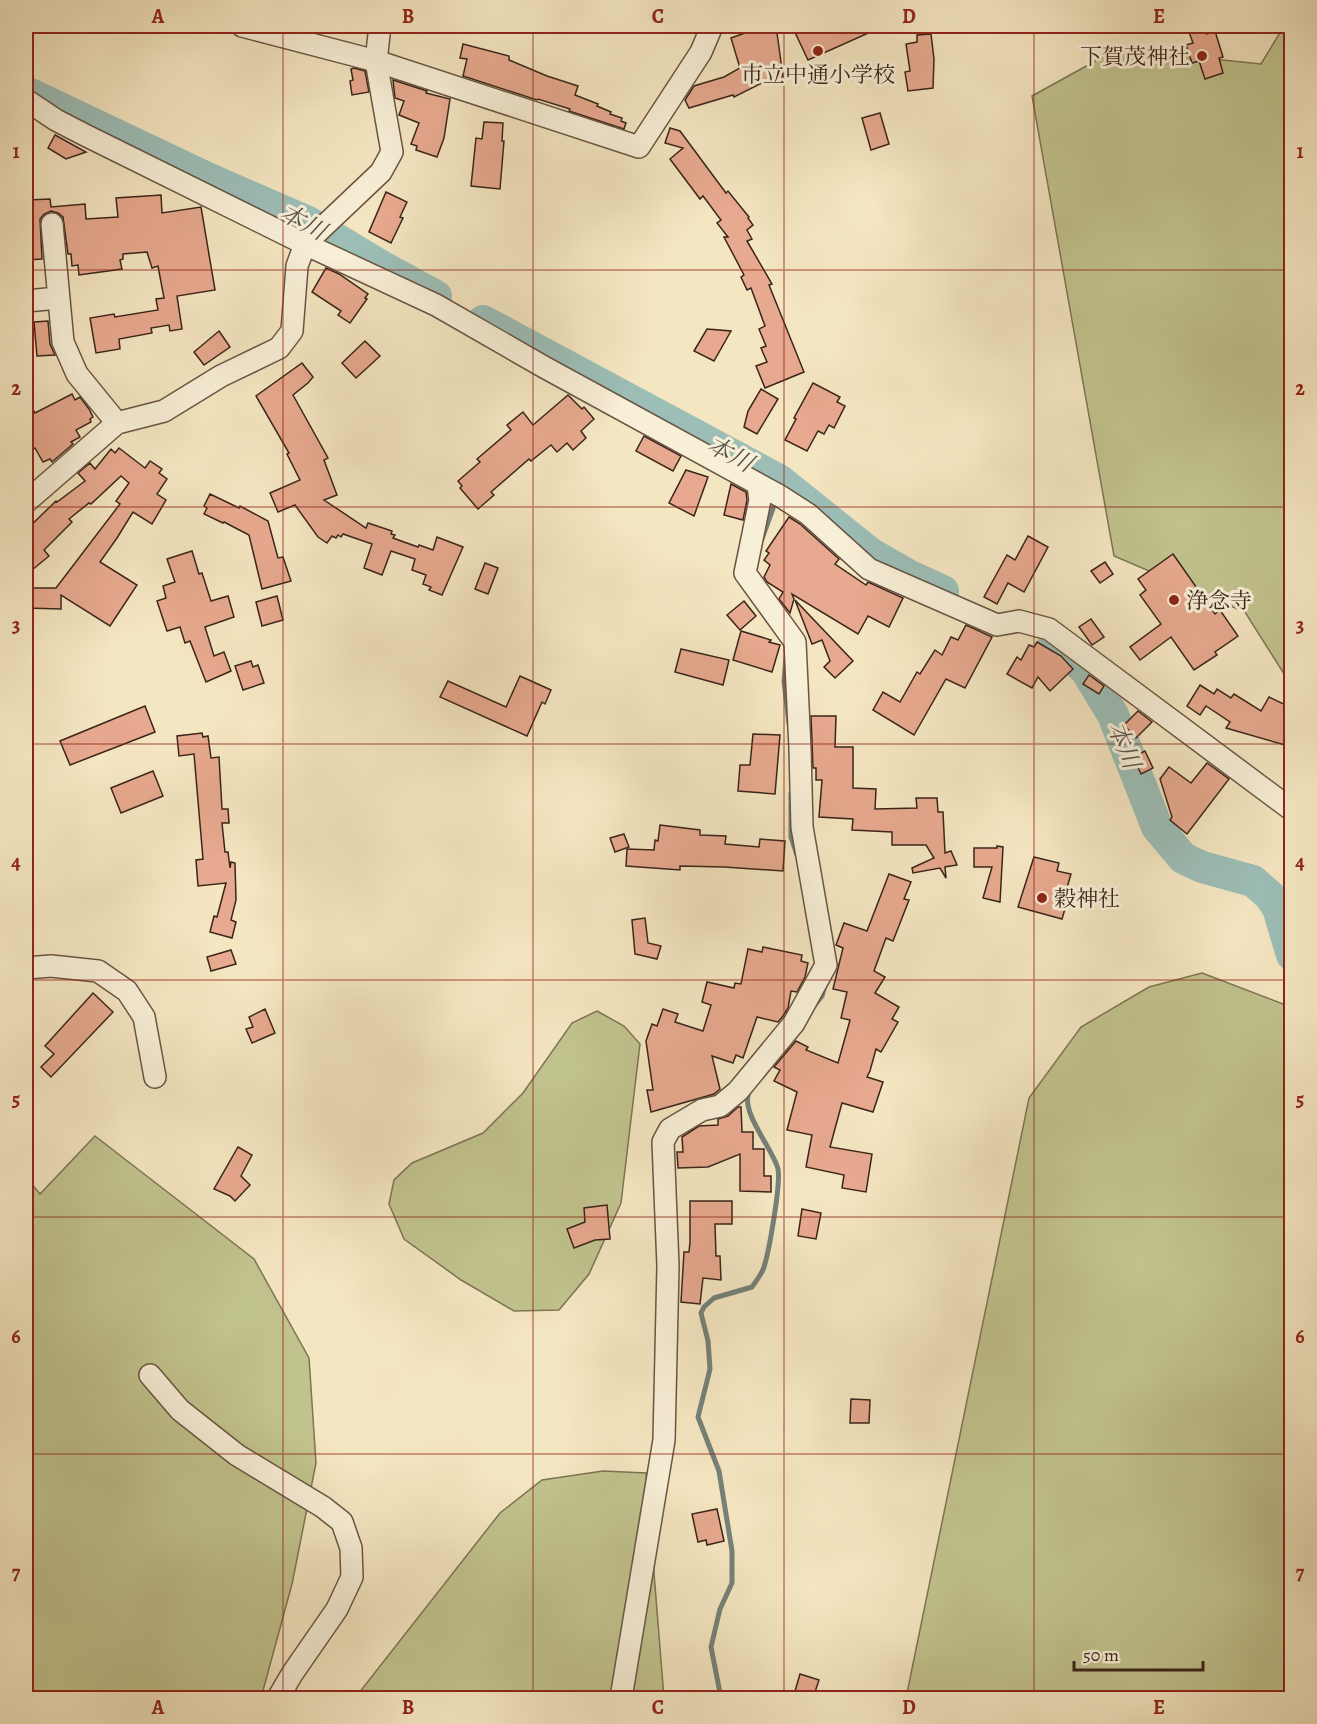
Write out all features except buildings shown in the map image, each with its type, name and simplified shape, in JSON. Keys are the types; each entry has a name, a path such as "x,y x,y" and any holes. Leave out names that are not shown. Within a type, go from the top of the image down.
{"street":[{"path":"242,26 376,61 639,147 701,52 712,26"},
{"path":"26,502 117,423 164,411 221,376 279,348 292,331 297,266 315,235 381,172 392,152 376,61 380,26"},
{"path":"26,100 76,130 315,235 544,367 770,490 808,514 869,569 997,625 1019,621 1049,629 1292,810"},
{"path":"52,224 63,342 76,375 117,423"},
{"path":"26,301 58,297"},
{"path":"621,1698 664,1440 668,1266 663,1142 670,1128 702,1110 720,1106 738,1090 794,1023 822,973 802,827 801,749 795,642 745,573 760,500 770,490"},
{"path":"26,968 51,966 98,972 127,991 144,1017 155,1077"},
{"path":"150,1375 180,1410 237,1455 323,1507 342,1522 351,1548 352,1577 337,1609 278,1698"}],"green space":[{"path":"1284,26 1291,26 1291,685 1245,612 1114,556 1032,96 1117,49 1261,64"},
{"path":"1202,973 1291,1007 1291,1698 906,1698 1029,1098 1081,1027 1149,987"},
{"path":"597,1011 624,1026 640,1044 621,1203 589,1274 559,1310 514,1311 461,1280 404,1239 389,1204 394,1180 412,1163 483,1133 523,1093 572,1023"},
{"path":"95,1136 254,1259 309,1358 316,1463 292,1584 261,1698 26,1698 26,1177 40,1194"},
{"path":"603,1471 646,1473 664,1698 355,1698 500,1513 542,1480"}],"waterway":[{"name":"本川","path":"26,92 207,178 308,222 436,296"},
{"name":"本川","path":"483,321 779,480 870,553 910,576 943,591"},
{"path":"762,539 776,500"},
{"name":"本川","path":"1054,642 1086,670 1113,715 1157,827 1183,858 1202,867 1253,881 1270,896 1278,908 1292,955"},
{"path":"786,658 784,681 789,724"},
{"path":"791,793 791,837 797,855"},
{"path":"814,1006 822,996 825,985"},
{"path":"721,1698 711,1647 720,1609 732,1583 732,1551 719,1471 698,1417 710,1369 708,1341 701,1313 714,1298 752,1287 763,1270 769,1247 778,1169 749,1110 747,1100 749,1092"}],"place":[{"name":"市立中通小学校","path":"818,51"},
{"name":"下賀茂神社","path":"1202,56"},
{"name":"浄念寺","path":"1174,600"},
{"name":"穀神社","path":"1042,898"}]}
